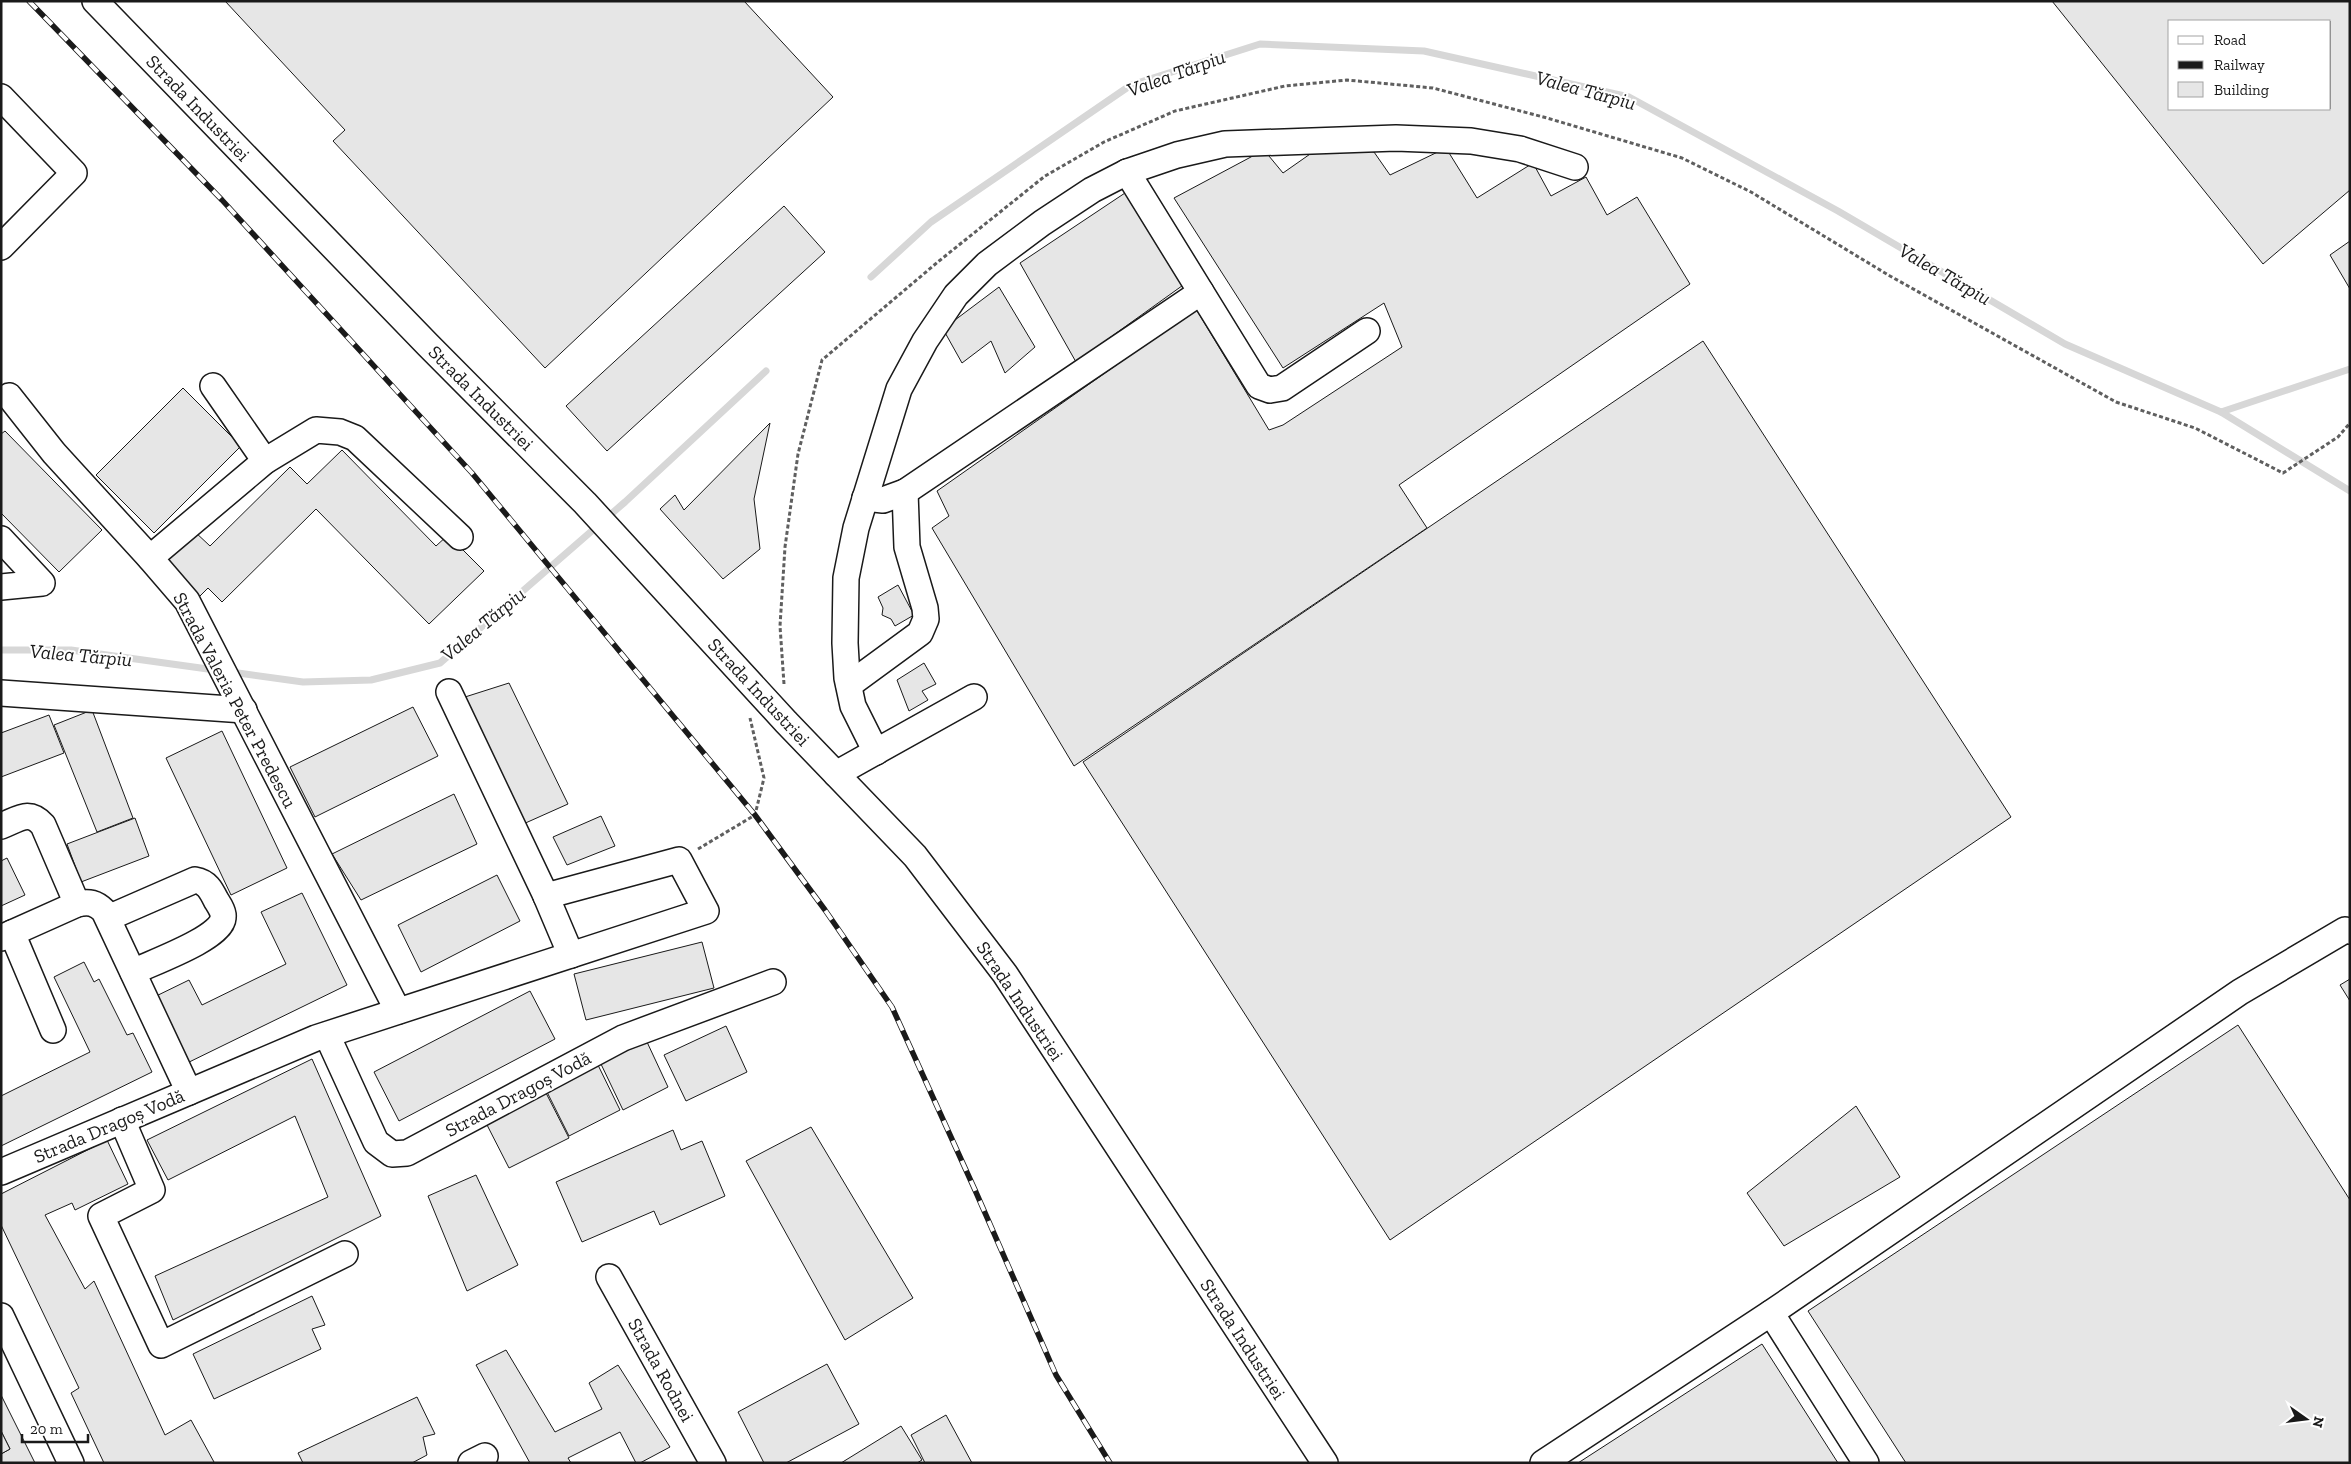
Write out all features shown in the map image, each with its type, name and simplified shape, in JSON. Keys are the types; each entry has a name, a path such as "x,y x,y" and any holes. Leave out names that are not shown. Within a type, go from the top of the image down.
{"street":[{"name":"Strada Industriei","path":"95,1 421,338 585,504 786,722 915,856 1005,974 1325,1463"},
{"path":"1,97 74,173 1,247"},
{"path":"876,752 854,706 849,685 845,643 846,578 856,528 899,389 925,341 956,295 987,264 1042,223 1092,190 1127,172 1177,155 1224,144 1396,138 1472,141 1520,149 1575,167"},
{"path":"1127,172 1259,386 1270,390 1282,388 1367,331"},
{"path":"865,498 882,500 905,492 1201,292"},
{"path":"213,386 265,461"},
{"name":"Strada Valeria Peter Predescu","path":"9,396 54,453 150,558 186,601 398,1011"},
{"path":"150,558 265,461 316,430 340,432 355,438 460,537"},
{"path":"849,685 920,634 926,619 925,608 908,547 905,492"},
{"path":"1,539 42,583 1,587"},
{"path":"449,692 546,896 571,955"},
{"path":"1,693 244,710"},
{"path":"836,774 974,697"},
{"path":"1,826 26,816 38,819 43,826 77,904"},
{"path":"546,896 679,860"},
{"name":"Strada Dragoș Vodă","path":"1,1172 327,1035 706,911 679,860"},
{"path":"108,918 195,880 207,885 221,909 223,918 214,933 133,972"},
{"path":"53,1030 7,935 77,904 87,902 97,904 108,918 189,1092"},
{"path":"1543,1463 1771,1313 2240,992 2345,930 2350,931"},
{"name":"Strada Dragoș Vodă","path":"327,1035 376,1142 392,1154 407,1153 623,1038 773,982"},
{"path":"122,1120 152,1190 101,1216 162,1345 346,1254"},
{"name":"Strada Rodnei","path":"609,1277 713,1463"},
{"path":"1771,1313 1866,1463"},
{"path":"1,1316 71,1463"}],"path":[{"path":"786,722 780,626 785,547 798,454 822,360 939,261 1045,176 1104,142 1175,111 1285,86 1348,80 1433,88 1547,118 1682,158 1751,192 1890,276 2116,402 2195,428 2282,473 2338,437 2350,423"},
{"path":"679,860 755,815 764,778 751,726 744,675"}],"building":[{"path":"225,1 744,1 833,97 545,368 333,141 345,130"},
{"path":"2052,1 2350,1 2350,190 2263,264"},
{"path":"1349,146 1374,152 1390,175 1446,148 1477,198 1533,163 1551,196 1586,177 1607,215 1637,197 1690,284 1399,485 1427,528 1074,766 932,528 949,516 937,491 1196,309 1269,430 1283,425 1402,347 1384,303 1283,368 1174,198 1264,150 1283,173 1313,152"},
{"path":"1128,191 1186,283 1076,362 1020,263"},
{"path":"784,206 825,252 607,451 566,406"},
{"path":"2350,241 2350,289 2330,255"},
{"path":"999,287 1035,347 1005,373 991,341 962,363 943,329"},
{"path":"1703,341 2011,817 1390,1240 1083,762"},
{"path":"183,388 241,446 154,533 96,475"},
{"path":"770,423 754,499 760,549 723,579 660,509 675,495 684,510"},
{"path":"5,431 102,530 59,572 1,513 1,434"},
{"path":"342,450 436,546 448,535 484,571 429,624 316,509 222,602 208,588 195,601 159,563 194,531 210,546 290,467 307,484"},
{"path":"898,585 914,615 895,626 891,619 882,615 883,608 878,597"},
{"path":"924,663 936,684 922,691 928,700 909,711 897,680"},
{"path":"509,683 568,804 521,825 465,697"},
{"path":"413,707 438,756 315,817 290,767"},
{"path":"92,710 133,818 97,832 54,725"},
{"path":"49,715 64,753 1,777 1,733"},
{"path":"222,731 287,868 231,895 166,758"},
{"path":"454,794 477,844 361,900 332,854"},
{"path":"601,816 615,846 567,865 553,837"},
{"path":"135,818 149,856 81,882 67,844"},
{"path":"7,858 25,895 1,906 1,861"},
{"path":"497,875 520,921 421,972 398,925"},
{"path":"302,893 347,985 181,1066 148,1000 189,980 202,1005 286,964 261,912"},
{"path":"702,942 714,988 586,1020 574,974"},
{"path":"84,962 94,982 99,979 127,1035 133,1033 152,1072 1,1146 1,1096 90,1052 54,977"},
{"path":"2350,979 2350,1001 2340,985"},
{"path":"530,991 555,1039 399,1121 374,1072"},
{"path":"2238,1025 2350,1200 2350,1463 1906,1463 1808,1311"},
{"path":"726,1026 747,1072 686,1101 664,1055"},
{"path":"647,1042 668,1087 623,1110 600,1062"},
{"path":"312,1059 381,1216 173,1320 155,1276 328,1197 295,1116 168,1180 147,1140"},
{"path":"596,1061 620,1110 569,1136 545,1088"},
{"path":"545,1091 569,1138 509,1168 485,1121"},
{"path":"1856,1106 1900,1177 1784,1246 1747,1193"},
{"path":"811,1127 913,1298 845,1340 746,1161"},
{"path":"673,1130 681,1150 702,1141 725,1196 660,1225 654,1211 582,1242 556,1182"},
{"path":"107,1140 128,1184 75,1210 72,1203 45,1215 85,1289 94,1281 165,1435 191,1420 214,1462 212,1463 104,1463 71,1393 79,1388 1,1225 1,1194"},
{"path":"476,1175 518,1265 467,1291 428,1196"},
{"path":"312,1296 325,1325 312,1329 321,1349 214,1399 193,1354"},
{"path":"1762,1344 1838,1463 1578,1463"},
{"path":"506,1350 555,1432 602,1409 589,1383 618,1365 670,1447 640,1463 636,1463 620,1432 568,1458 571,1463 530,1463 476,1365"},
{"path":"827,1364 859,1424 786,1463 764,1463 738,1412"},
{"path":"1,1395 35,1463 1,1463 1,1454 10,1449 1,1431"},
{"path":"417,1397 435,1434 423,1437 427,1455 412,1463 303,1463 298,1453"},
{"path":"946,1415 972,1463 925,1463 911,1435"},
{"path":"901,1426 922,1460 917,1463 841,1463"},
{"path":"1,1431 10,1449 1,1454"}],"waterway":[{"name":"Valea Tărpiu","path":"871,277 931,222 1131,85 1260,44 1424,51 1629,97 1838,211 2065,344 2221,412 2350,369"},
{"name":"Valea Tărpiu","path":"231,672 303,682 371,680 440,663 625,502 766,371"},
{"path":"2221,412 2350,491"},
{"name":"Valea Tărpiu","path":"1,650 71,650 215,670"}],"railway":[{"path":"29,1 222,200 472,473 755,815 825,910 892,1007 1056,1375 1110,1463"}]}
